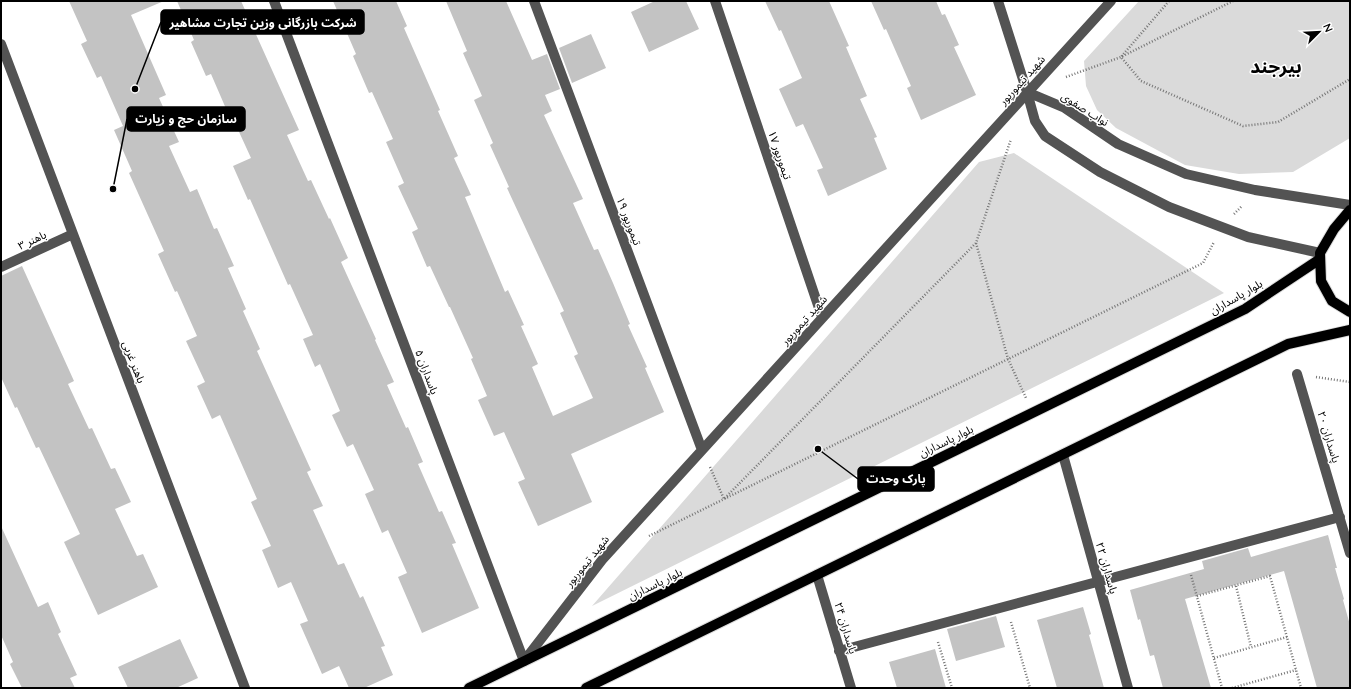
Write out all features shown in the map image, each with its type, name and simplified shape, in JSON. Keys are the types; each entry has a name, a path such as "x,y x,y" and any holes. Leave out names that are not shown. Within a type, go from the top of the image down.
{"main road":[{"path":"1350,210 1334,228 1320,256 1322,281 1332,301 1350,312"},
{"name":"بلوار پاسداران","path":"469,688 1245,309 1320,256"},
{"path":"586,688 1288,344 1350,330"}],"street":[{"name":"پاسداران ۵","path":"274,1 524,661"},
{"name":"تیمورپور ۱۹","path":"534,1 702,450"},
{"name":"تیمورپور ۱۷","path":"715,1 822,318"},
{"path":"998,1 1035,121 1045,136 1100,172 1169,207 1248,237 1320,256"},
{"name":"شهید تیمورپور","path":"524,661 602,560 1111,1"},
{"name":"باهنر غربی","path":"1,44 245,688"},
{"name":"نواب صفوی","path":"1027,92 1065,108 1118,144 1186,174 1255,190 1350,205"},
{"name":"باهنر ۳","path":"1,267 73,234"},
{"name":"پاسداران ۲۰","path":"1298,374 1350,553"},
{"name":"پاسداران ۲۲","path":"1063,455 1128,688"},
{"path":"839,651 1340,517"},
{"name":"پاسداران ۲۴","path":"817,575 839,651 852,688"}],"path":[{"path":"1121,57 1169,1"},
{"path":"1063,79 1121,57 1233,1"},
{"path":"1121,57 1141,81 1243,126 1278,122 1350,79"},
{"path":"724,499 976,242 1012,135"},
{"path":"643,540 1203,263 1223,228 1255,190"},
{"path":"976,242 1008,359 1033,412"},
{"path":"1298,374 1350,382"},
{"path":"702,450 724,499"},
{"path":"1186,558 1222,688"},
{"path":"1197,596 1270,576 1301,688"},
{"path":"1236,586 1252,647"},
{"path":"1006,606 1030,688"},
{"path":"934,626 952,688"},
{"path":"1214,658 1287,637"},
{"path":"1232,688 1296,670"}],"shaded area":[{"path":"1139,1 1350,1 1350,138 1293,172 1239,174 1185,165 1116,128 1097,110 1086,86 1084,61"},
{"path":"1014,153 1224,293 592,606 979,162"}],"building":[{"path":"69,1 164,1 131,15 166,95 159,98 179,142 169,146 190,192 197,189 214,229 217,228 234,266 228,268 246,309 243,311 260,349 257,351 311,470 307,472 323,506 313,510 338,565 344,563 360,598 363,596 385,646 381,647 393,675 364,688 349,688 339,666 322,674 300,624 308,621 291,582 278,588 262,550 271,546 251,502 257,499 220,415 212,419 197,386 205,382 186,341 197,336 177,291 175,292 158,254 164,251 129,173 132,171 114,130 123,126 101,76 97,78 81,44 87,41"},
{"path":"177,1 241,1 299,130 287,135 308,181 311,180 329,219 330,218 348,258 341,262 394,382 387,385 406,428 408,427 423,462 418,464 439,512 442,511 456,543 452,544 479,608 422,633 398,577 407,573 388,530 382,533 365,494 374,490 353,444 347,447 332,415 340,411 320,364 315,367 303,339 313,335 290,284 288,285 250,199 248,200 233,166 251,158 229,110 227,111 211,74 206,76 191,42 194,40"},
{"path":"333,1 396,1 407,26 404,28 440,110 438,111 458,156 454,158 471,195 465,197 505,292 508,290 524,325 521,326 538,364 532,367 553,416 593,398 574,356 578,354 560,313 564,311 507,188 509,187 490,145 493,143 474,100 482,96 463,53 467,51 446,1 506,1 532,60 547,54 560,89 545,95 552,111 544,115 583,199 573,203 594,250 598,249 613,283 630,324 628,325 647,367 645,368 664,412 571,454 592,502 538,526 518,482 525,479 504,432 494,436 478,400 487,396 471,359 473,358 430,266 427,267 412,232 418,229 398,186 404,183 386,142 393,139 372,92 369,93 353,56 356,54"},
{"path":"655,1 686,1 699,29 649,52 631,12"},
{"path":"765,1 829,1 849,46 846,47 867,96 860,99 877,137 874,138 887,169 828,196 817,170 823,168 803,124 796,127 779,89 802,78 781,30 779,31"},
{"path":"871,1 936,1 942,15 945,14 959,45 954,47 976,95 921,120 907,88 911,86 886,29 884,30"},
{"path":"591,34 606,68 572,83 559,48"},
{"path":"22,266 74,381 68,384 89,429 92,428 111,469 115,468 131,502 115,509 137,556 143,554 158,587 98,615 64,542 80,534 39,447 36,448 1,377 1,276"},
{"path":"1,526 38,607 48,602 61,632 58,634 77,675 70,678 75,688 22,688 10,664 13,662 1,635"},
{"path":"1328,535 1350,625 1350,688 1317,688 1284,571 1185,599 1211,688 1163,688 1154,655 1150,656 1130,590 1204,569 1202,561 1248,548 1251,557"},
{"path":"1083,607 1091,634 1089,635 1104,688 1057,688 1037,620"},
{"path":"996,616 1005,647 956,661 947,629"},
{"path":"180,639 198,678 176,688 128,688 118,667"},
{"path":"935,649 946,688 897,688 889,662"}],"place":[{"name":"شرکت بازرگانی وزین تجارت مشاهیر","path":"135,89"},
{"name":"سازمان حج و زیارت","path":"113,189"},
{"name":"پارک وحدت","path":"818,449"}],"district":[{"name":"بیرجند","path":"1276,66"}]}
